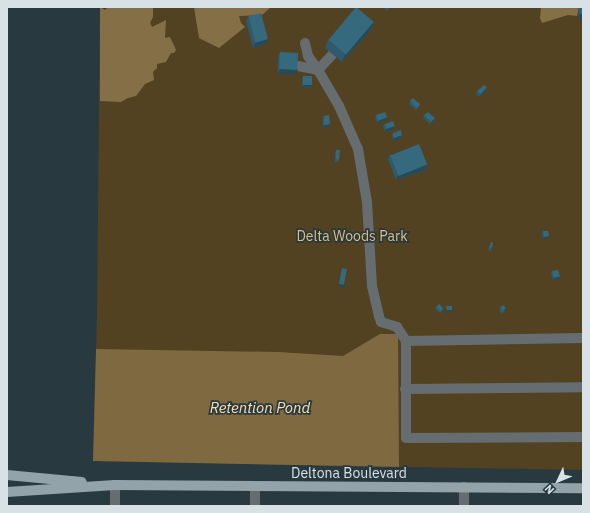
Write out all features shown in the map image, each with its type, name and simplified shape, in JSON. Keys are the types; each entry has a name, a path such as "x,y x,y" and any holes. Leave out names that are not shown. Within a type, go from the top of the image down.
{"main road":[{"name":"Deltona Boulevard","path":"7,475 115,485"},
{"name":"Deltona Boulevard","path":"7,492 115,485 583,488"}],"street":[{"path":"305,43 308,56 339,106 358,149 367,202 372,286 381,322 397,327 406,341 406,438 583,437"},
{"path":"318,70 333,54"},
{"path":"298,66 318,70"},
{"path":"406,341 583,338"},
{"path":"405,389 583,387"},
{"path":"115,485 115,506"},
{"path":"255,486 255,506"},
{"path":"464,487 464,506"}],"green space":[{"name":"Delta Woods Park","path":"100,7 583,7 583,470 93,461 97,315"}],"shaded area":[{"path":"100,7 105,10 108,7 153,7 153,17 150,23 152,27 166,20 165,38 170,37 176,50 174,53 171,53 166,62 157,64 157,68 153,72 154,80 145,84 136,96 121,102 100,101"},
{"path":"194,7 271,7 262,15 239,16 241,23 245,27 219,48 199,38"},
{"path":"541,7 579,7 577,16 568,15 542,23 540,18"}],"water":[{"name":"Retention Pond","path":"380,334 398,334 399,467 93,461 96,349 278,352 343,356"}],"building":[{"path":"356,7 374,22 346,55 328,40"},
{"path":"581,7 583,7 583,14 580,14"},
{"path":"261,13 268,39 255,42 248,16"},
{"path":"280,52 298,53 297,70 279,69"},
{"path":"303,76 312,76 312,85 303,85"},
{"path":"484,85 487,87 481,94 477,91"},
{"path":"413,98 420,104 417,108 410,101"},
{"path":"385,112 387,117 378,121 376,115"},
{"path":"428,112 435,118 431,122 424,115"},
{"path":"329,115 330,124 324,125 324,116"},
{"path":"393,121 395,126 387,129 385,124"},
{"path":"401,130 402,135 394,138 393,133"},
{"path":"419,144 427,164 398,176 390,156"},
{"path":"336,150 340,150 339,160 336,159"},
{"path":"543,231 548,231 549,236 544,237"},
{"path":"491,242 493,243 492,248 489,247"},
{"path":"342,268 347,269 344,285 339,284"},
{"path":"558,270 560,276 554,278 552,271"},
{"path":"439,304 443,308 441,311 436,307"},
{"path":"503,305 506,308 503,311 500,308"},
{"path":"446,306 452,306 452,310 447,310"}]}
